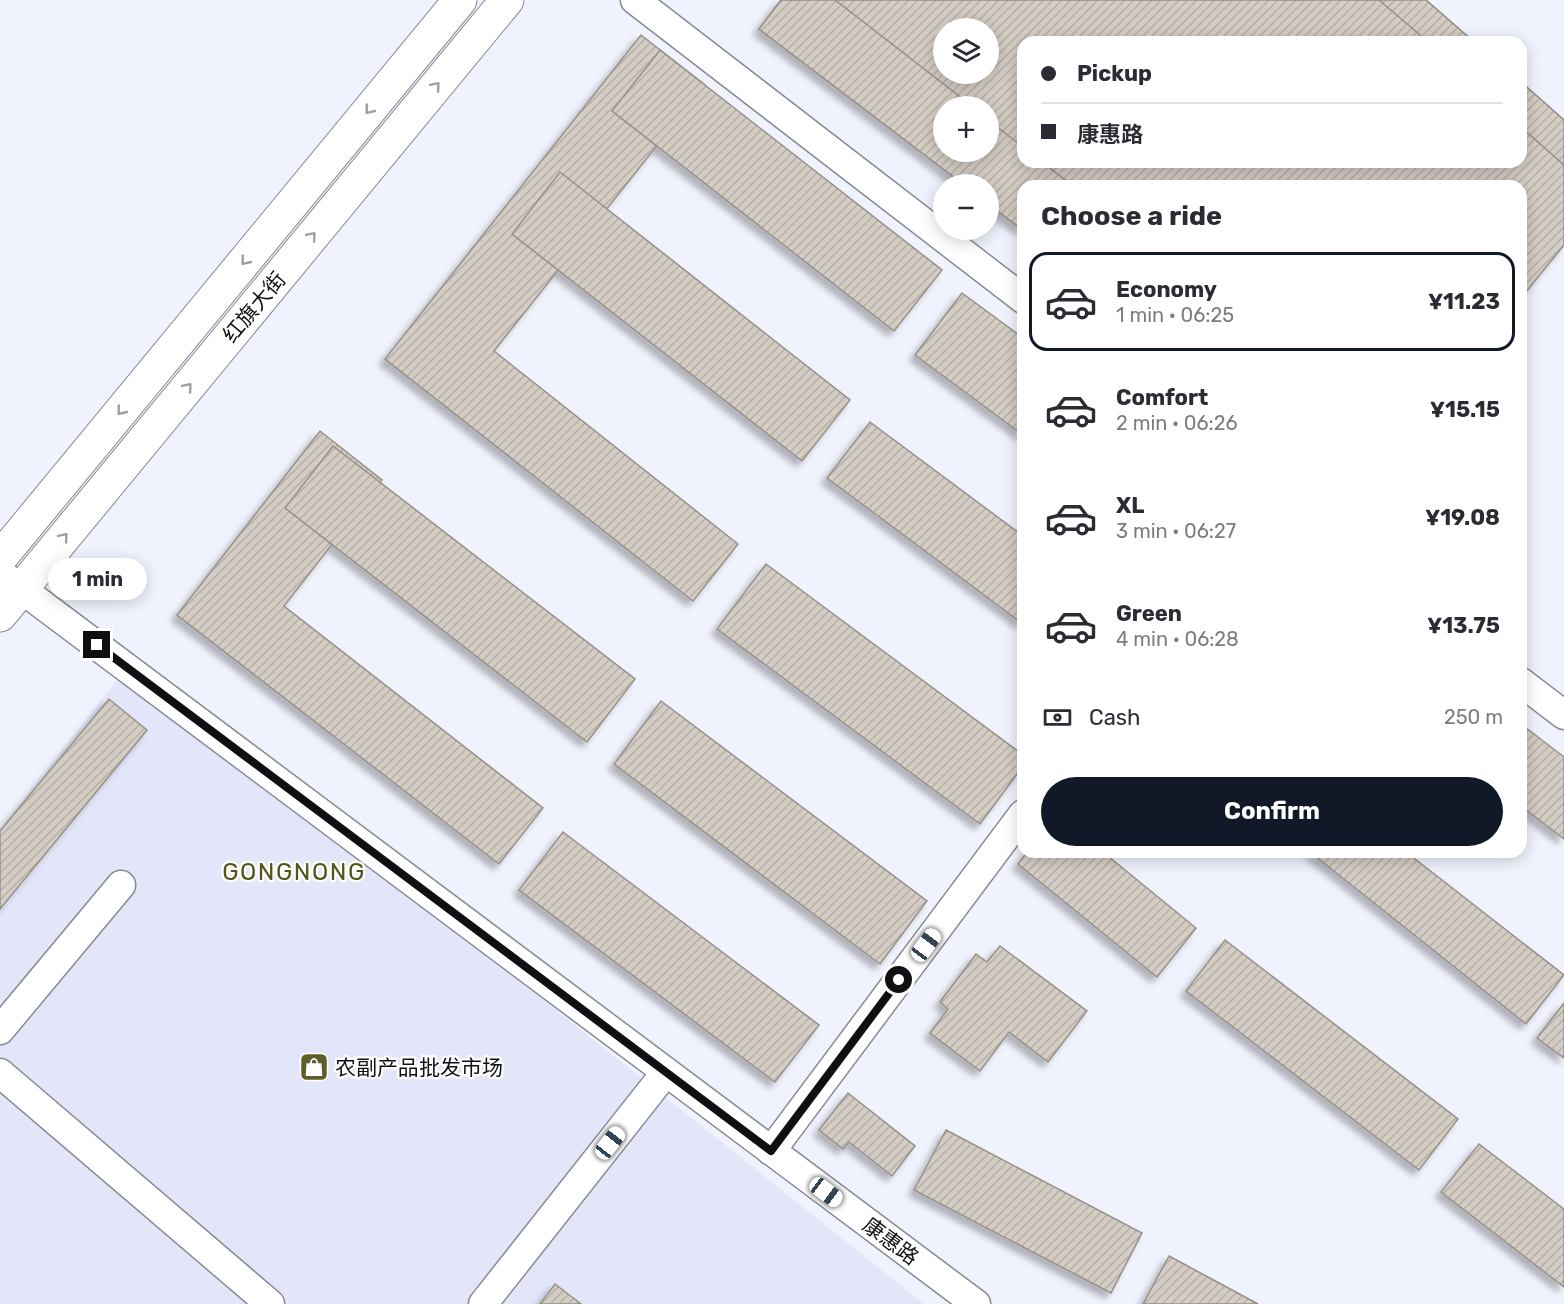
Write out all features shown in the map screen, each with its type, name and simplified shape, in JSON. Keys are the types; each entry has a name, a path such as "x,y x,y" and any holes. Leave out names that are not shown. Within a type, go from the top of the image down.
{"main road":[{"name":"红旗大街","path":"0,558 460,0"},
{"name":"红旗大街","path":"0,615 11,581 507,0"}],"street":[{"path":"635,0 1017,293"},
{"name":"康惠路","path":"11,581 976,1304"},
{"path":"1527,686 1563,712"},
{"path":"771,1151 1017,822"},
{"path":"0,1030 121,885"},
{"path":"0,1072 270,1304"},
{"path":"483,1304 666,1072"}],"shaded area":[{"name":"农副产品批发市场","path":"127,667 924,1304 0,1304 0,830"}],"building":[{"path":"781,0 1426,0 1467,36 1017,36 1017,168 1527,168 1527,87 1564,120 1564,245 1527,291 1527,180 1017,180 1017,226 999,212 999,174 950,174 934,162 999,162 999,96 933,96 933,161 759,29"},
{"path":"781,0 835,0 933,76 933,84 944,84 959,96 933,96 933,161 759,29"},
{"path":"1379,0 1426,0 1467,36 1420,35"},
{"path":"641,35 705,85 494,351 738,544 693,601 385,359"},
{"path":"660,50 942,270 894,331 612,111"},
{"path":"1527,87 1564,120 1564,165 1527,132"},
{"path":"999,128 1017,142 1017,168 1050,168 1065,180 1017,180 1017,226 999,212 999,174 950,174 934,162 999,162"},
{"path":"560,172 850,400 802,461 512,234"},
{"path":"962,293 1017,334 1017,431 915,355"},
{"path":"870,422 1017,532 1017,620 827,478"},
{"path":"320,431 382,480 284,606 543,808 499,864 177,615"},
{"path":"333,446 635,679 587,742 285,508"},
{"path":"766,564 1017,751 1017,774 980,824 717,629"},
{"path":"109,699 147,730 0,909 0,831"},
{"path":"661,701 927,901 880,964 614,764"},
{"path":"1527,729 1564,757 1564,839 1527,811"},
{"path":"563,832 819,1025 775,1082 519,890"},
{"path":"1022,858 1110,858 1196,928 1157,977 1018,864"},
{"path":"1318,858 1414,858 1564,975 1526,1024"},
{"path":"1225,940 1458,1119 1419,1170 1186,991"},
{"path":"1000,946 1087,1011 1048,1062 1009,1032 980,1071 930,1033 948,1009 940,1002 976,954 987,962"},
{"path":"1564,1003 1564,1058 1537,1038"},
{"path":"848,1093 915,1146 892,1176 849,1142 843,1149 819,1130"},
{"path":"946,1130 1142,1233 1111,1293 914,1190"},
{"path":"1479,1144 1564,1209 1564,1287 1441,1192"},
{"path":"1169,1256 1258,1304 1143,1304"},
{"path":"555,1284 581,1304 540,1304"}],"place":[{"name":"农副产品批发市场","path":"314,1067"}],"district":[{"name":"GONGNONG","path":"294,872"}],"route":[{"path":"97,645 771,1151 899,980"}]}
